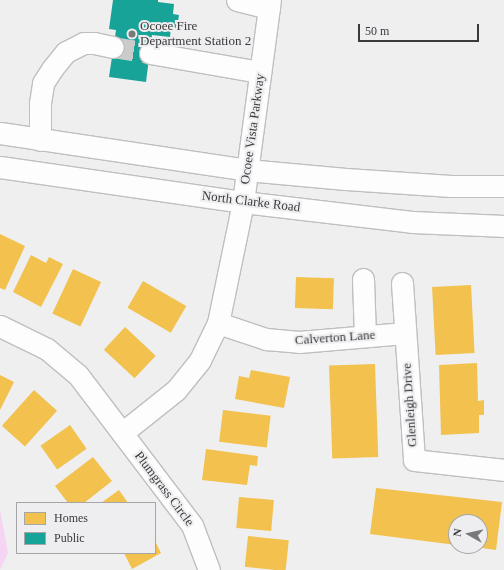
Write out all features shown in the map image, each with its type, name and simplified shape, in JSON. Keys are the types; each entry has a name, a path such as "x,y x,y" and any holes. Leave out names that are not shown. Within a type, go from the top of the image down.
{"street":[{"path":"237,0 269,4"},
{"name":"Ocoee Vista Parkway","path":"122,433 176,390 200,360 218,323 243,202 269,4"},
{"path":"40,140 40,103 43,83 52,69 66,52 84,43 94,42 114,47"},
{"path":"150,53 260,72"},
{"path":"0,134 247,170 353,180 451,186 504,186"},
{"name":"North Clarke Road","path":"0,167 243,202 412,222 504,226"},
{"path":"363,279 365,336"},
{"name":"Glenleigh Drive","path":"402,283 414,460 504,470"},
{"name":"Calverton Lane","path":"218,323 266,339 299,342 405,333"},
{"name":"Plumgrass Circle","path":"0,326 47,349 78,375 192,525 209,570"}],"shaded area":[{"path":"0,509 8,553 0,570"}],"building: Homes":[{"path":"0,234 25,246 5,290 0,288"},
{"path":"31,255 46,263 49,257 63,264 41,307 13,292"},
{"path":"73,269 101,282 80,327 52,313"},
{"path":"296,277 334,278 333,309 295,308"},
{"path":"143,281 186,306 171,333 128,308"},
{"path":"471,285 475,353 436,355 432,287"},
{"path":"125,327 156,356 135,378 104,350"},
{"path":"477,363 478,401 484,400 484,415 479,415 479,433 441,435 439,365"},
{"path":"375,364 378,457 332,459 329,366"},
{"path":"251,370 290,377 284,408 235,399 239,376 249,378"},
{"path":"0,375 14,382 0,410"},
{"path":"34,390 57,411 25,446 2,426"},
{"path":"223,410 271,416 267,448 219,442"},
{"path":"70,425 87,449 57,469 41,446"},
{"path":"206,449 258,456 257,466 250,465 247,485 202,480"},
{"path":"93,457 112,481 85,502 67,502 55,486"},
{"path":"376,488 502,502 496,550 488,549 488,514 448,514 448,544 370,534"},
{"path":"119,490 127,502 102,502"},
{"path":"239,497 274,500 271,531 236,528"},
{"path":"248,536 289,540 286,570 245,567"},
{"path":"156,543 161,553 132,569 124,554 156,554"}],"building: Public":[{"path":"113,0 158,0 158,2 174,4 173,14 179,15 177,28 171,27 170,37 152,35 146,82 109,77 116,30 109,29"}],"tunnel":[{"path":"113,47 150,53"}],"place":[{"name":"Ocoee Fire Department Station 2","path":"132,34"}]}
